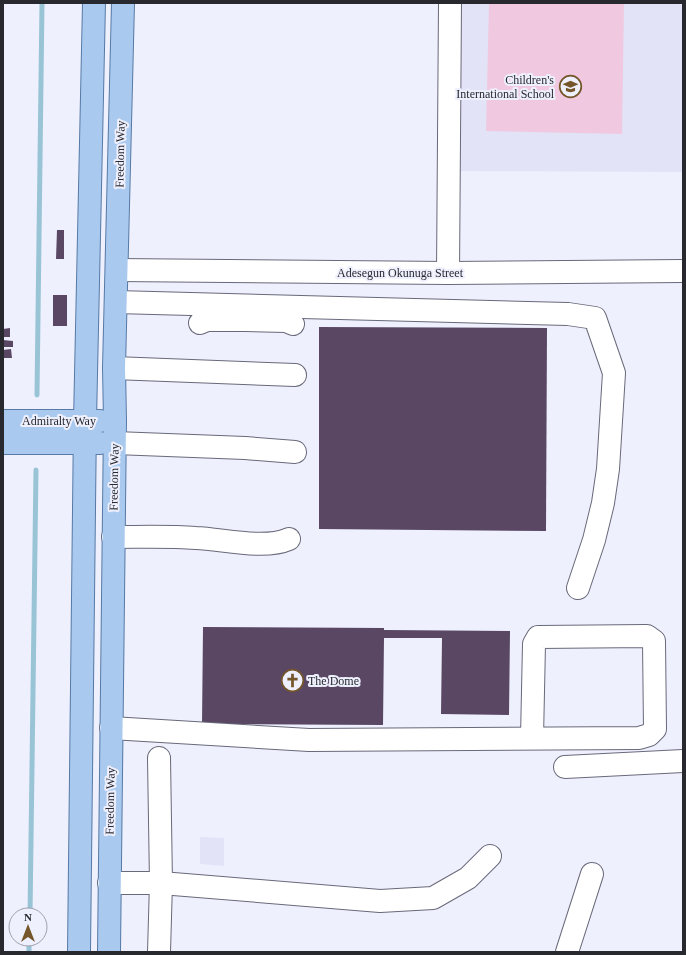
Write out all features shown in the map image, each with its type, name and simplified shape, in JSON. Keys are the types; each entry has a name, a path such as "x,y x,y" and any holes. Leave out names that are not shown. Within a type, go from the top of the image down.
{"main road":[{"path":"79,952 84,443 94,3"},
{"name":"Freedom Way","path":"109,952 115,443 114,368 123,3"},
{"name":"Admiralty Way","path":"3,421 115,421"},
{"name":"Admiralty Way","path":"3,443 115,443"}],"street":[{"path":"448,273 450,3"},
{"name":"Adesegun Okunuga Street","path":"117,270 448,273 683,271"},
{"path":"116,302 568,314 595,318 614,373 608,462 603,503 594,540 578,588"},
{"path":"200,323 207,320 252,320 286,321 293,324"},
{"path":"114,368 295,375"},
{"path":"115,443 245,448 295,452"},
{"path":"113,537 196,538 245,543 280,543 290,539"},
{"path":"111,728 309,740 639,738 649,735 655,729 654,641 647,636 538,637 534,644 532,738"},
{"path":"159,758 161,883 159,952"},
{"path":"565,767 683,761"},
{"path":"109,883 161,883 380,900 433,898 468,878 490,856"},
{"path":"567,952 592,874"}],"shaded area":[{"name":"Children's International School","path":"459,3 683,3 683,172 455,171"},
{"path":"489,3 624,3 622,134 486,131"},
{"path":"200,837 224,838 224,866 200,864"}],"building":[{"path":"57,230 64,230 64,259 56,259"},
{"path":"53,295 67,295 67,326 53,326"},
{"path":"319,327 547,328 546,531 319,529"},
{"path":"10,328 10,337 3,337 3,329"},
{"path":"3,340 13,341 13,347 3,347"},
{"path":"11,349 12,358 3,358 3,350"},
{"name":"The Dome","path":"203,627 384,628 384,630 510,631 509,715 441,714 442,638 384,638 383,725 202,724"}],"waterway":[{"path":"37,395 42,3"},
{"path":"30,907 36,470"},
{"path":"29,947 29,952"}],"place":[{"name":"Children's International School","path":"570,87"},
{"name":"The Dome","path":"293,681"}]}
